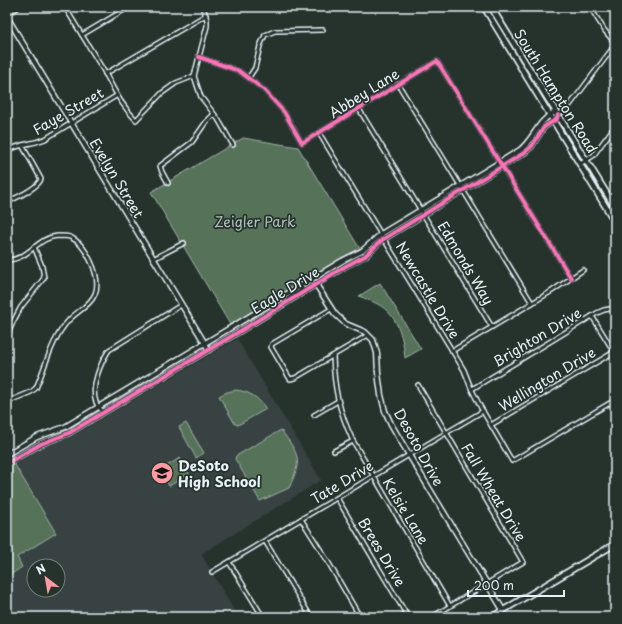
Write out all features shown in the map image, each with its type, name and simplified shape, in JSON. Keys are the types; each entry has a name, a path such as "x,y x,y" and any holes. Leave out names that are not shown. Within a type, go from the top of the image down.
{"main road":[{"path":"7,13 17,7"},
{"name":"South Hampton Road","path":"484,7 615,222"},
{"name":"South Hampton Road","path":"491,7 615,207"},
{"path":"516,60 522,56"},
{"path":"492,617 615,544"}],"street":[{"path":"65,7 105,74 116,96 126,110 136,120 162,93 176,83 194,76"},
{"path":"82,35 129,7"},
{"path":"203,7 206,14 207,26 194,76 201,97 218,119 233,145"},
{"path":"551,115 553,113 558,115 570,105 615,44 590,7"},
{"path":"105,74 206,14"},
{"name":"Evelyn Street","path":"7,17 153,260 209,350"},
{"path":"199,57 227,66 249,77 255,68 260,46 265,35 275,31 323,30"},
{"name":"Abbey Lane","path":"249,77 276,102 284,112 302,143 437,61 499,162"},
{"path":"398,84 532,303"},
{"name":"Faye Street","path":"7,151 13,147 45,139 116,96"},
{"name":"Edmonds Way","path":"358,109 420,210 424,214 492,327"},
{"path":"168,183 160,166 192,142 206,122 214,114"},
{"name":"Eagle Drive","path":"7,454 37,437 65,426 99,407 362,251 381,234 525,146 541,122 551,115"},
{"name":"Eagle Drive","path":"8,460 41,444 69,433 365,256 384,239 529,150 535,143 544,127 557,119 558,115"},
{"path":"580,164 597,151 615,126"},
{"name":"Newcastle Drive","path":"319,133 468,377 483,411 512,461 615,400"},
{"path":"7,202 20,196 38,184 41,179 22,145"},
{"path":"499,162 571,278"},
{"path":"609,212 615,207"},
{"path":"7,260 20,258 34,247 56,236 69,236 80,246 91,263 96,275 97,284 95,294 87,305 69,319 56,338 36,388 31,392 7,402"},
{"path":"153,260 184,243"},
{"path":"7,336 12,322 21,307 44,278 42,266 34,247"},
{"path":"362,251 365,256"},
{"path":"452,351 532,303 583,270"},
{"path":"313,279 335,314 346,324 360,329 368,335 292,380 290,379 271,347 272,344 331,309"},
{"path":"277,308 292,295 302,290 301,286"},
{"path":"103,412 95,401 96,380 102,361 109,350 181,305"},
{"name":"Brighton Drive","path":"472,389 592,316 604,310 615,308"},
{"path":"592,316 614,353"},
{"path":"235,326 239,332"},
{"name":"Desoto Drive","path":"368,335 373,340 378,353 380,388 386,411 409,455 503,610"},
{"name":"Wellington Drive","path":"491,425 614,353"},
{"name":"Kelsie Lane","path":"333,356 334,379 338,401 344,421 353,441 450,606"},
{"path":"154,374 158,380"},
{"name":"Fall Wheat Drive","path":"418,385 522,562 487,585"},
{"path":"314,416 338,401"},
{"name":"Tate Drive","path":"212,572 483,411"},
{"path":"334,451 353,441"},
{"name":"Brees Drive","path":"337,498 408,617"},
{"path":"301,519 360,617"},
{"path":"265,541 311,617"},
{"path":"229,562 263,617"},
{"path":"432,617 487,585"}],"shaded area":[{"name":"DeSoto High School","path":"237,339 321,480 201,554 238,617 7,617 7,466 38,449 76,434"}],"green space":[{"name":"Zeigler Park","path":"243,138 298,147 360,249 231,326 151,192"},
{"path":"380,283 421,349 405,358 399,329 392,317 381,306 359,296"},
{"path":"236,390 253,396 260,401 266,409 238,425 235,424 219,396"},
{"path":"186,423 204,453 196,458 179,427"},
{"path":"281,430 295,451 297,457 296,470 289,488 260,501 235,459 236,456"},
{"path":"180,458 189,474 169,486 160,470"},
{"path":"13,462 56,533 17,557 22,567 7,577 7,466"}],"cycle path":[{"path":"199,57 239,71 264,90 284,112 302,143 437,61 571,278"},
{"path":"7,463 41,444 69,433 237,333 344,267 365,256 382,240 524,153 532,146 544,127 557,119 558,115"}],"place":[{"name":"DeSoto High School","path":"162,473"}]}
